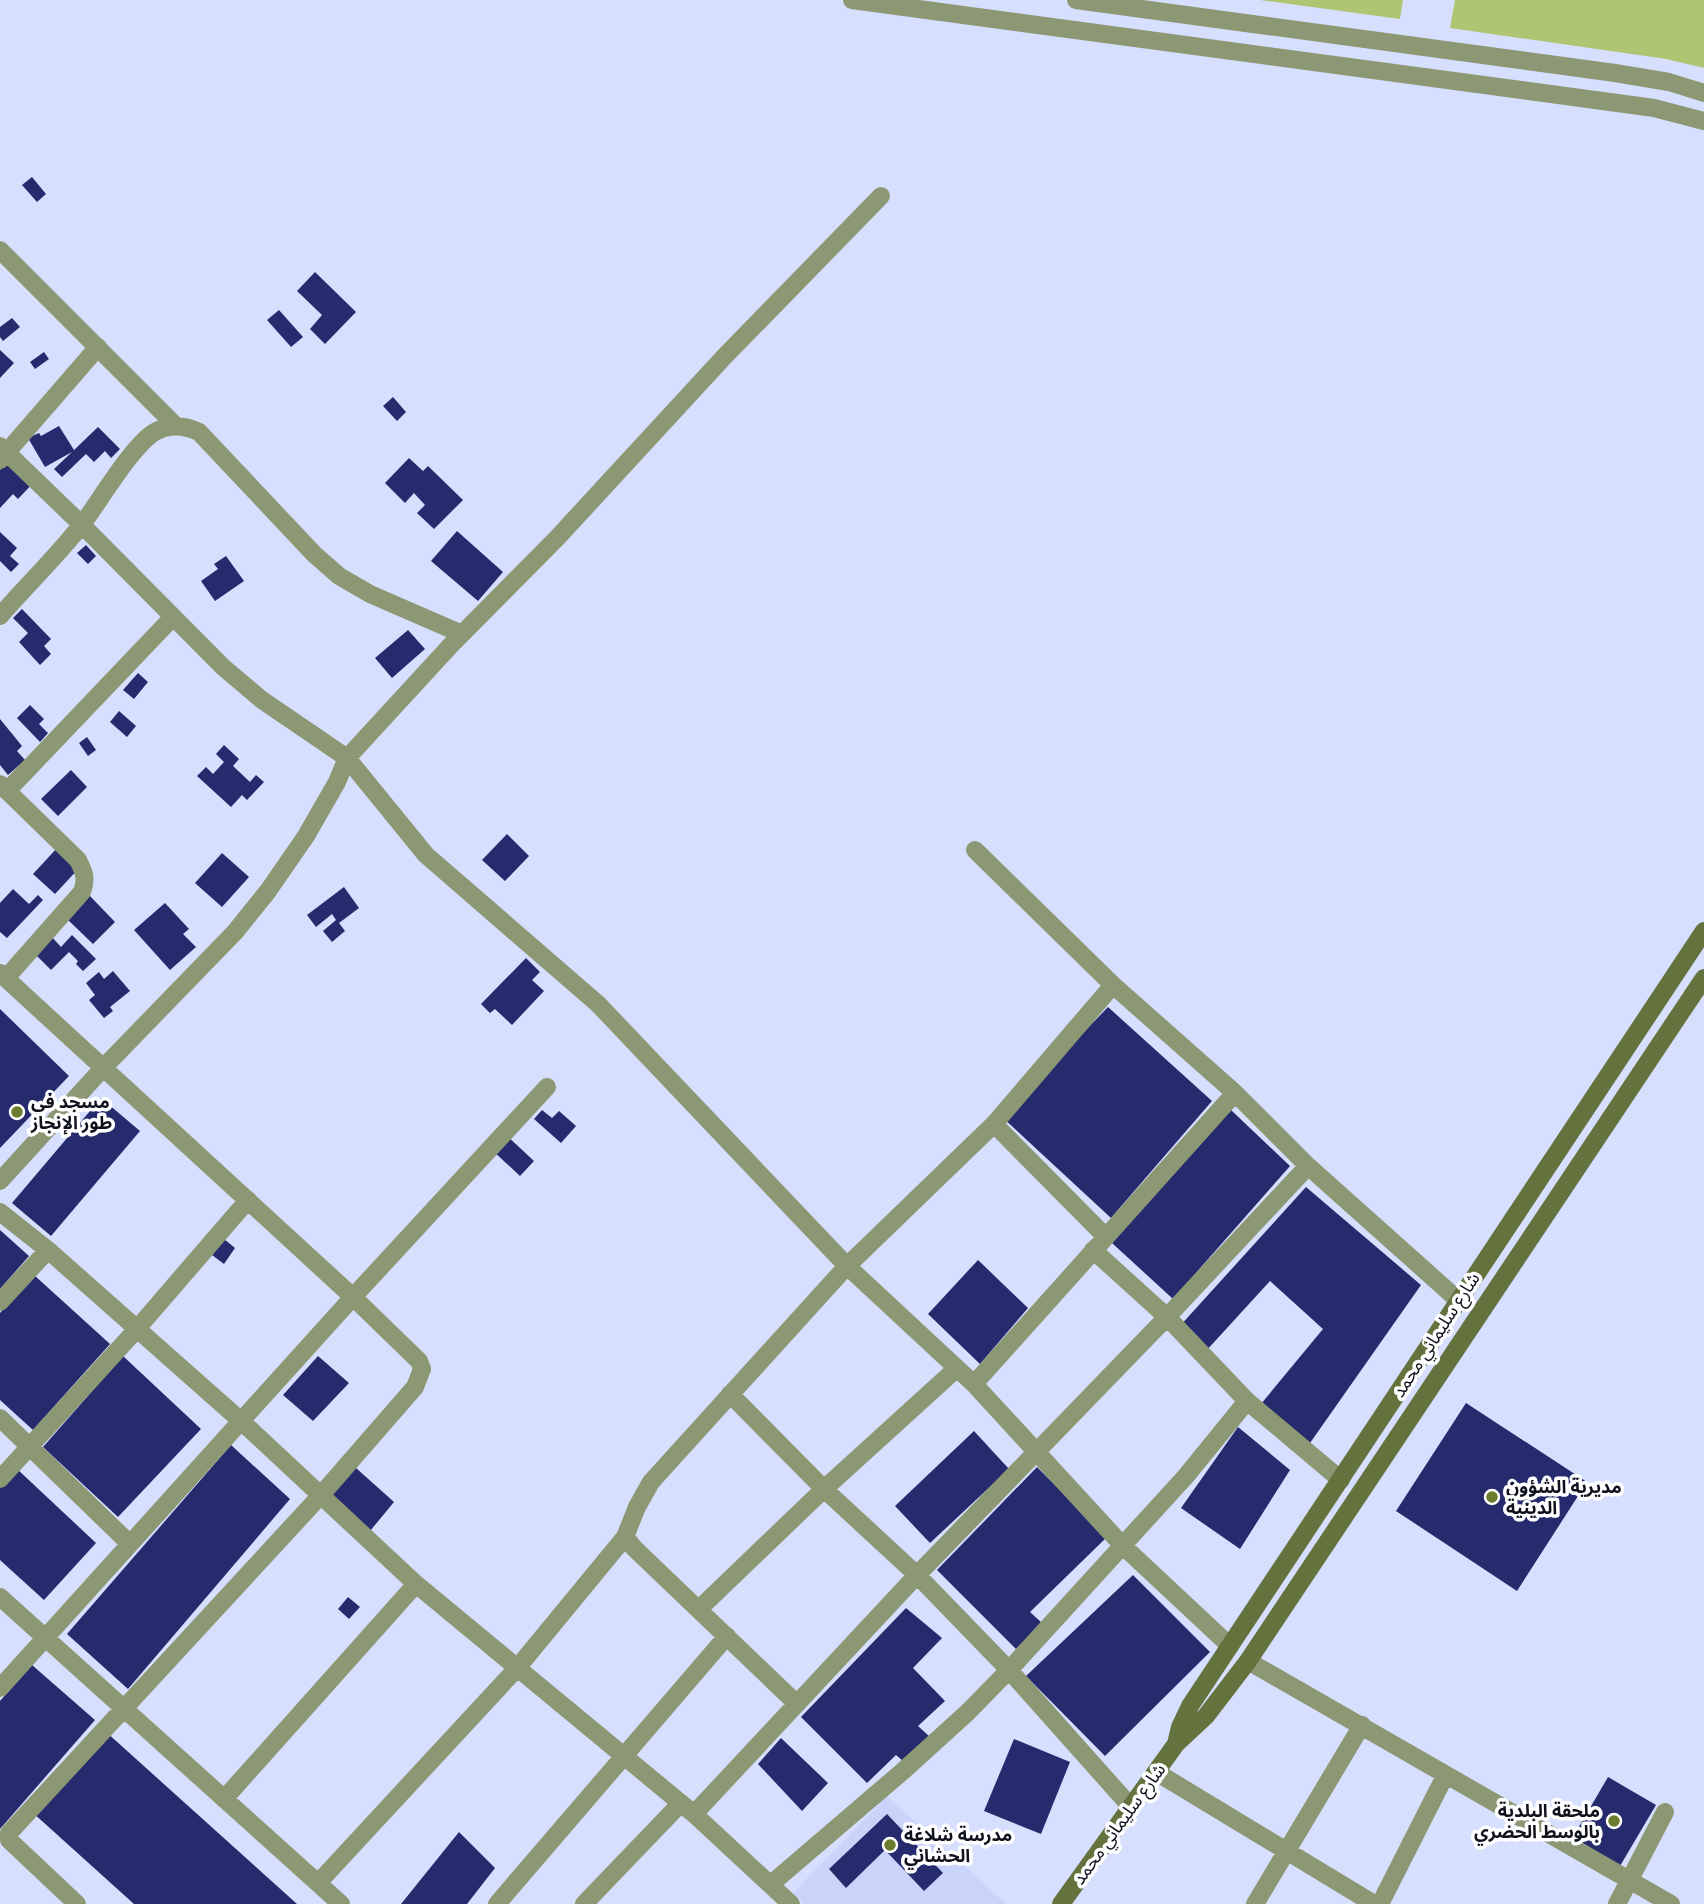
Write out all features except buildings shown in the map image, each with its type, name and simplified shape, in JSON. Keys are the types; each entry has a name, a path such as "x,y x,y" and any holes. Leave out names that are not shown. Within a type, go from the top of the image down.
{"street":[{"path":"852,0 1621,103 1654,108 1704,121"},
{"path":"1076,0 1629,75 1669,82 1704,93"},
{"path":"0,1181 104,1067 208,960 268,891 322,810 347,758 462,634 558,537 723,358 881,196"},
{"path":"0,250 176,426"},
{"path":"98,347 2,453 82,524 223,667 262,700 347,758 426,855 598,1004 847,1266 974,1384 1123,1546 1230,1646"},
{"path":"1,614 82,524 141,444 163,428 176,426 190,427 200,432 314,554 340,576 370,594 462,634"},
{"path":"77,1904 9,1840 8,1836 123,1707 321,1495 415,1387 422,1369 419,1361 353,1297 3,976 82,891 85,882 85,872 78,860 4,788 173,618"},
{"path":"975,850 1113,985 1235,1093 1308,1166 1458,1300"},
{"name":"شارع سليماني محمد","path":"1177,1744 1185,1716 1230,1646 1704,931"},
{"name":"شارع سليماني محمد","path":"1062,1904 1177,1744 1206,1716 1248,1661 1704,978"},
{"path":"318,1883 518,1667 625,1537 637,1507 652,1482 847,1266 994,1124 1113,985"},
{"path":"0,1688 240,1420 547,1087"},
{"path":"974,1384 1235,1093"},
{"path":"994,1124 1105,1236"},
{"path":"584,1904 797,1704 1308,1166"},
{"path":"0,1479 136,1330 248,1200"},
{"path":"0,1212 48,1250 240,1420 416,1584 621,1756 688,1808 791,1904"},
{"path":"0,1302 48,1250"},
{"path":"1093,1250 1167,1317 1247,1401 1341,1480"},
{"path":"699,1609 956,1368"},
{"path":"730,1394 824,1489 917,1575 1009,1670 1131,1807"},
{"path":"771,1884 968,1712 1186,1476 1247,1401"},
{"path":"0,1418 130,1544"},
{"path":"625,1537 797,1704"},
{"path":"224,1799 416,1584"},
{"path":"0,1597 341,1904"},
{"path":"497,1904 621,1756 727,1636"},
{"path":"1248,1661 1671,1904"},
{"path":"1255,1904 1363,1725"},
{"path":"1156,1772 1374,1904"},
{"path":"1380,1904 1445,1776"},
{"path":"1617,1904 1665,1812"}],"shaded area":[{"name":"مدرسة شلاغة الحشاني","path":"887,1796 1006,1904 804,1904 793,1893"}],"green space":[{"path":"1260,0 1403,0 1400,19"},
{"path":"1455,0 1704,0 1704,68 1666,59 1450,28"}],"place":[{"name":"مسجد في طور الإنجاز","path":"17,1112"},
{"name":"مديرية الشؤون الدينية","path":"1492,1497"},
{"name":"ملحقة البلدية بالوسط الحضري","path":"1614,1821"},
{"name":"مدرسة شلاغة الحشاني","path":"890,1845"}]}
